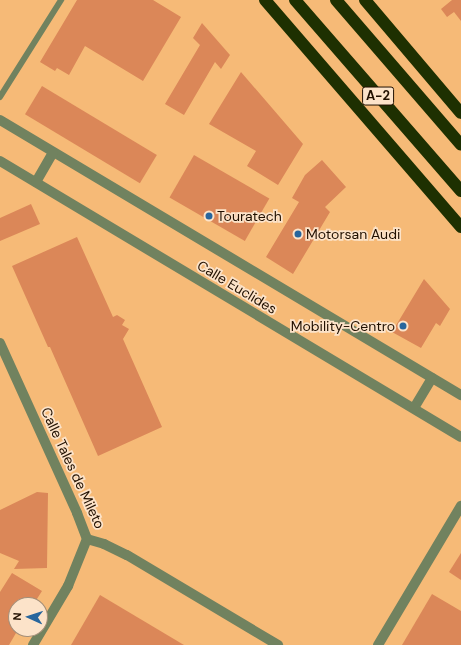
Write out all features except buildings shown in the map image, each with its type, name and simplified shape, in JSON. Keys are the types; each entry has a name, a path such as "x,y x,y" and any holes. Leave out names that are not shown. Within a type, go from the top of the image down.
{"highway":[{"path":"265,0 461,227"},
{"name":"A-2","path":"296,0 461,191"},
{"name":"A-2","path":"336,0 461,145"},
{"path":"365,0 461,113"}],"street":[{"name":"Calle Euclides","path":"0,120 461,395"},
{"path":"36,182 53,152"},
{"name":"Calle Euclides","path":"0,161 461,437"},
{"name":"Calle Tales de Mileto","path":"0,343 77,513 87,539 104,544 127,555 278,645"},
{"path":"414,408 432,378"},
{"path":"378,645 461,506"},
{"path":"33,645 68,586 87,539"}],"lane":[{"path":"0,97 61,0"}],"place":[{"name":"Touratech","path":"209,216"},
{"name":"Motorsan Audi","path":"298,234"},
{"name":"Mobility-Centro","path":"403,326"}]}
